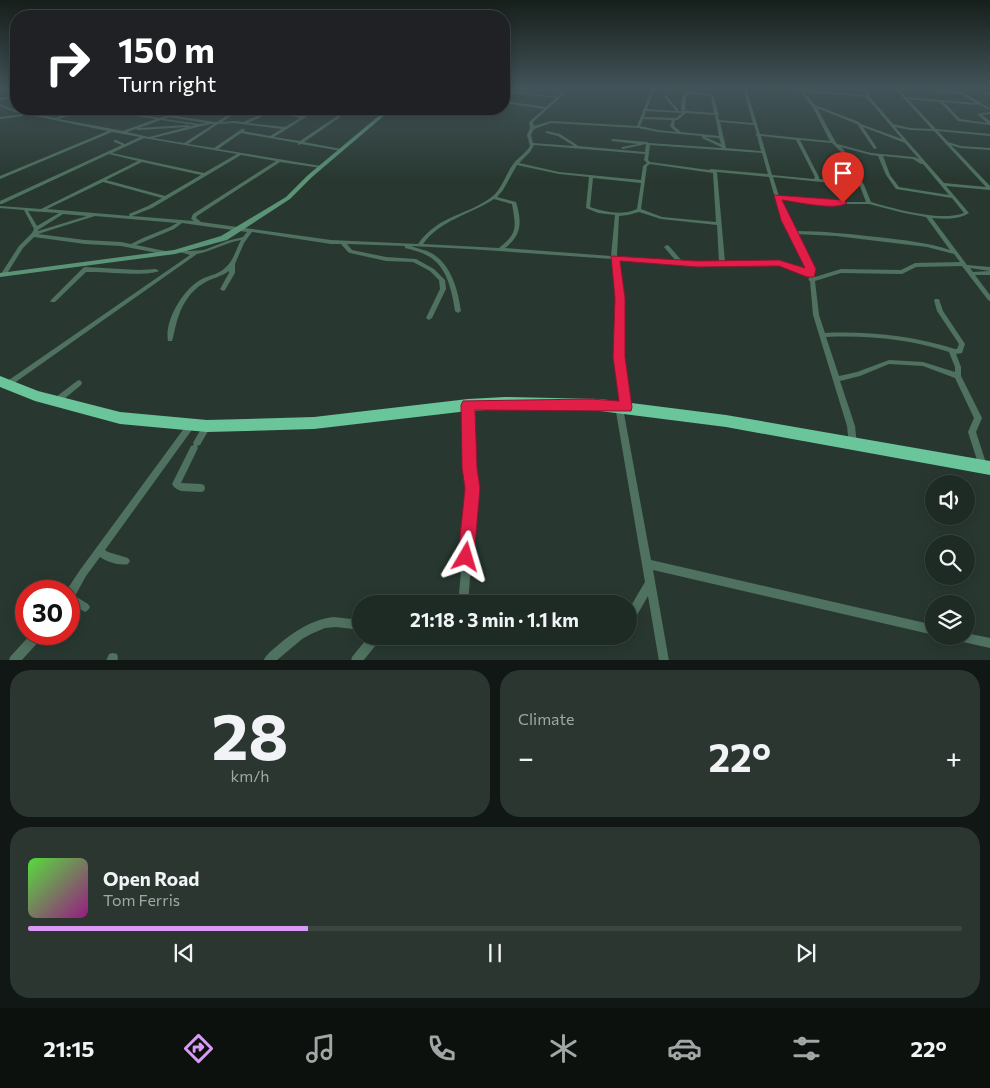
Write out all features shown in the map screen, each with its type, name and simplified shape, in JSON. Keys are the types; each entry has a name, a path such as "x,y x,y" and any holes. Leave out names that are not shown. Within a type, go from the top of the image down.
{"highway":[{"path":"4,382 56,402 120,418 208,426 314,423 468,405 590,404 726,421 987,468"}],"main road":[{"path":"2,274 182,251 212,242 239,230 288,198 321,167 378,119"}],"street":[{"path":"57,119 145,137 321,167"},
{"path":"123,132 156,119 199,125"},
{"path":"187,119 213,123"},
{"path":"0,203 145,137 225,119 284,128"},
{"path":"243,123 253,119"},
{"path":"270,138 300,119"},
{"path":"299,144 335,119"},
{"path":"420,244 426,236 442,224 493,197 504,188 518,161 529,151 532,144 529,135 532,128 531,122 535,119"},
{"path":"640,126 642,119"},
{"path":"668,119 674,119 672,126 681,133"},
{"path":"753,119 777,197 811,269 813,302 850,426 853,445"},
{"path":"821,119 834,143 842,150 862,185 869,203"},
{"path":"845,119 906,142"},
{"path":"777,197 826,203 869,203 927,215 954,217 967,214 966,210 952,197 944,184 887,119"},
{"path":"924,119 948,142 990,189 944,184"},
{"path":"958,119 990,124"},
{"path":"723,148 719,121 754,124"},
{"path":"532,128 552,122 615,127 640,126 721,137"},
{"path":"129,130 213,123"},
{"path":"184,144 208,130 213,123"},
{"path":"215,149 250,124"},
{"path":"892,124 910,129 990,135"},
{"path":"860,125 875,148"},
{"path":"609,149 615,127"},
{"path":"0,178 113,130"},
{"path":"241,132 299,144 341,150"},
{"path":"547,132 559,135 579,148"},
{"path":"695,134 723,148"},
{"path":"972,134 989,149"},
{"path":"757,135 834,143 880,156 914,158 926,164"},
{"path":"798,139 817,177 816,181"},
{"path":"613,140 763,152"},
{"path":"115,141 125,145"},
{"path":"948,142 960,147 989,149"},
{"path":"609,149 633,147 649,143"},
{"path":"649,143 646,153 646,160 649,163"},
{"path":"532,144 646,153"},
{"path":"108,154 205,175"},
{"path":"125,217 166,198 241,154"},
{"path":"880,156 896,186 908,190 952,197"},
{"path":"204,224 195,221 194,215 280,160"},
{"path":"39,212 141,161"},
{"path":"518,161 553,172 643,182"},
{"path":"649,163 862,185"},
{"path":"639,210 645,166 649,163"},
{"path":"710,170 715,172 722,263"},
{"path":"591,176 588,208 618,214 639,210 661,218 719,224"},
{"path":"102,180 166,198"},
{"path":"937,194 948,190"},
{"path":"493,197 514,203 518,229 516,237 500,249"},
{"path":"0,207 26,211 204,224 343,243 420,244 500,249 597,257 614,261 784,263 811,277 841,271 902,272 915,265 963,265 990,271"},
{"path":"26,211 34,233"},
{"path":"2,274 21,247 34,233 65,213"},
{"path":"618,214 614,261 620,298 619,357 622,407 646,564 664,660"},
{"path":"34,233 96,215"},
{"path":"927,215 963,265 990,298"},
{"path":"134,245 155,234 177,226 181,222"},
{"path":"170,339 172,322 190,292 203,281 227,270 232,264 244,238 251,231"},
{"path":"34,233 134,245 168,253"},
{"path":"793,233 849,235 912,242 937,246 955,253"},
{"path":"4,382 197,252 232,240 244,238"},
{"path":"343,243 350,251 386,259 414,260 432,270 442,280 443,289 429,318"},
{"path":"399,244 424,252 439,261 454,288 458,311"},
{"path":"667,247 681,263"},
{"path":"182,251 197,252"},
{"path":"53,301 92,262"},
{"path":"223,289 232,273 232,264"},
{"path":"84,270 156,271"},
{"path":"970,274 990,271"},
{"path":"822,336 840,333 920,342 938,345 953,351 960,351 962,344 942,316 937,300"},
{"path":"953,351 960,371 958,376 978,418 972,432 987,468"},
{"path":"836,379 858,374 889,362 923,364 958,376"},
{"path":"56,402 79,383"},
{"path":"464,595 473,488 470,468 468,405"},
{"path":"80,581 191,425"},
{"path":"201,488 181,487 176,484 208,426"},
{"path":"100,551 105,556 125,561"},
{"path":"646,564 925,628"},
{"path":"637,605 650,583"},
{"path":"80,604 85,607"},
{"path":"268,660 321,624 332,622 352,624"},
{"path":"975,640 990,643"},
{"path":"14,660 28,645"},
{"path":"356,660 368,645"}],"route":[{"path":"466,557 473,488 470,477 468,405 505,403 590,404 626,407 619,357 620,298 614,258 698,264 748,265 759,262 779,263 790,265 811,274 811,269 786,220 777,197 826,203 843,203"}]}
